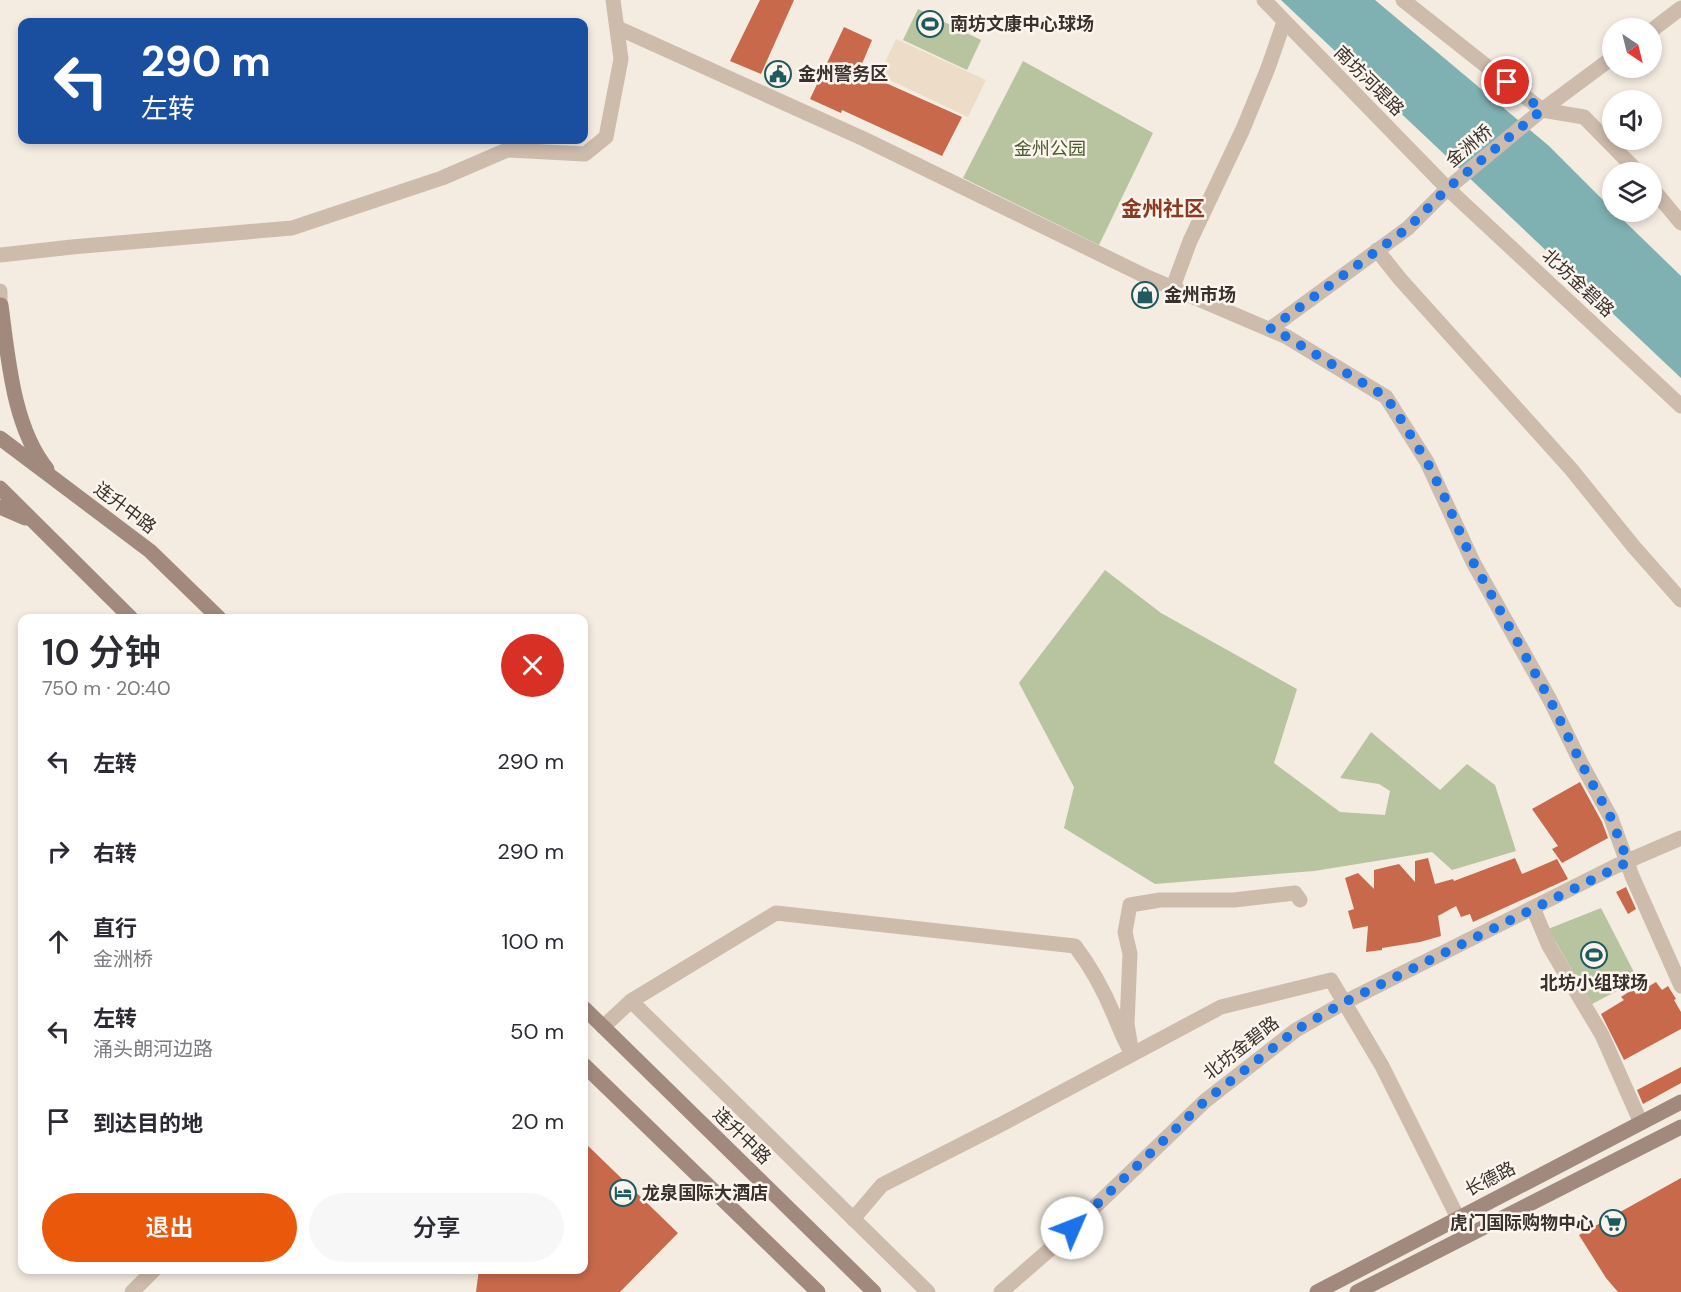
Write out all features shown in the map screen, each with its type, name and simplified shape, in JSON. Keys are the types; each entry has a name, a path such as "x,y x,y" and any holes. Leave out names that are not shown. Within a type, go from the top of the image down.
{"main road":[{"path":"1,305 8,362 26,431 40,460 57,480"},
{"name":"连升中路","path":"0,438 150,551 215,614"},
{"path":"0,488 127,614"},
{"path":"0,507 38,525"},
{"name":"连升中路","path":"588,1012 874,1292"},
{"path":"588,1069 818,1292"},
{"name":"长德路","path":"1317,1292 1681,1102"},
{"path":"1357,1292 1681,1127"}],"street":[{"path":"0,255 292,228 442,178 507,150 585,154 606,137 621,59 613,0"},
{"name":"南坊河堤路","path":"1264,0 1448,188"},
{"path":"1403,0 1542,110 1584,117 1628,162"},
{"path":"1662,22 1681,8"},
{"path":"1173,287 1190,242 1243,129 1284,22"},
{"path":"618,28 864,139 1173,287 1287,337 1386,397 1427,462 1473,562 1611,818 1632,876 1681,986"},
{"name":"金洲桥","path":"1270,329 1408,228 1448,188 1542,110 1602,65"},
{"name":"北坊金碧路","path":"1448,188 1681,406"},
{"path":"1662,200 1681,223"},
{"path":"1377,250 1400,279 1571,469 1634,547 1681,600"},
{"path":"0,291 0,310"},
{"name":"北坊金碧路","path":"1001,1292 1056,1244 1205,1101 1296,1030 1345,1002 1533,908 1681,838"},
{"path":"1132,1053 1127,1024 1130,954 1125,932 1130,905 1160,900 1234,900 1295,893 1300,900"},
{"path":"1533,908 1549,946 1602,1035 1641,1123"},
{"path":"603,1027 631,1001 776,913 1075,946 1090,965 1114,1015 1121,1036 1132,1053"},
{"path":"853,1219 882,1185 1221,1007 1331,980 1391,1083 1427,1160 1458,1218"},
{"path":"631,1001 928,1292"},
{"path":"132,1292 149,1274"}],"green space":[{"name":"南坊文康中心球场","path":"918,9 981,40 967,70 903,40"},
{"name":"金州公园","path":"1023,61 1153,133 1099,245 963,178"},
{"path":"1105,570 1161,613 1297,689 1274,763 1340,812 1385,815 1390,791 1379,784 1340,778 1371,732 1440,790 1467,764 1495,785 1516,851 1452,870 1432,852 1314,871 1155,884 1064,828 1074,787 1019,683"},
{"name":"北坊小组球场","path":"1601,908 1638,980 1592,1004 1548,929"}],"shaded area":[{"path":"896,39 986,80 968,117 879,75"}],"water":[{"path":"1281,0 1375,0 1549,146 1602,199 1602,222 1625,222 1681,276 1681,378"}],"building":[{"path":"760,0 794,0 761,74 730,61"},
{"path":"844,27 872,40 859,71 962,117 942,156 842,110 841,113 810,99"},
{"path":"1580,782 1608,838 1562,863 1552,849 1558,846 1532,809"},
{"path":"1428,858 1435,884 1453,879 1454,881 1515,858 1522,874 1557,859 1568,879 1473,922 1470,914 1461,917 1456,906 1438,916 1441,936 1366,952 1368,926 1353,929 1348,911 1354,909 1345,878 1358,873 1374,889 1374,870 1399,864 1415,882 1415,861"},
{"path":"1626,887 1636,909 1628,914 1616,892"},
{"path":"1656,982 1662,990 1668,986 1676,999 1674,1000 1681,1012 1681,1029 1624,1060 1601,1014 1624,1000 1621,997 1633,989 1636,994"},
{"path":"1681,1067 1681,1083 1643,1104 1637,1090"},
{"path":"588,1146 678,1233 620,1292 476,1292 478,1274 588,1274"},
{"path":"1681,1178 1681,1292 1618,1292 1606,1278 1579,1235"}],"place":[{"name":"南坊文康中心球场","path":"930,24"},
{"name":"金州警务区","path":"778,74"},
{"name":"金州市场","path":"1145,295"},
{"name":"北坊小组球场","path":"1594,955"},
{"name":"龙泉国际大酒店","path":"623,1193"},
{"name":"虎门国际购物中心","path":"1613,1223"}],"district":[{"name":"金州社区","path":"1163,209"}],"route":[{"path":"1072,1228 1205,1101 1296,1030 1345,1002 1628,862 1611,818 1550,700 1473,562 1427,462 1386,397 1270,329 1408,228 1448,188 1542,110 1507,82"}]}
